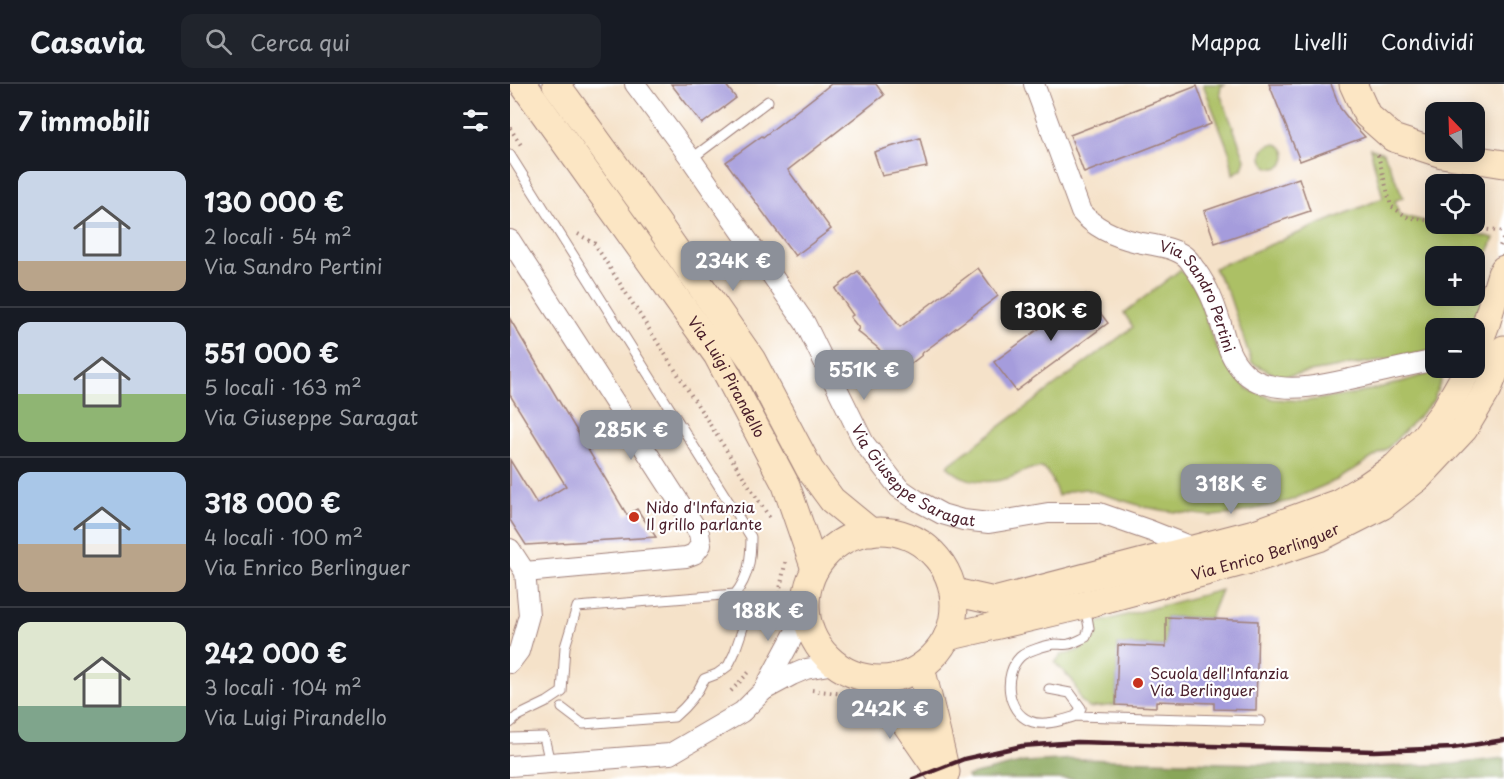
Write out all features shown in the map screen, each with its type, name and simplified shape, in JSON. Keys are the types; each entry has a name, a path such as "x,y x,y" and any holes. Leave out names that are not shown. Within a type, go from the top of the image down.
{"main road":[{"name":"Via Luigi Pirandello","path":"523,84 717,355 786,485 816,569"},
{"name":"Via Luigi Pirandello","path":"556,84 657,223 752,360 810,470 832,500 872,532"},
{"path":"1353,84 1367,115 1393,138 1442,154 1504,164"},
{"name":"Via Enrico Berlinguer","path":"1485,327 1504,269"},
{"name":"Via Enrico Berlinguer","path":"947,637 1080,606 1261,557 1319,538 1382,506 1419,477 1464,429 1488,388 1504,349"},
{"name":"Via Enrico Berlinguer","path":"954,592 994,601 1258,532 1338,503 1396,466 1425,436 1445,410 1462,378"},
{"path":"858,689 903,676 921,668 936,654 953,622 954,592 946,571 933,553 915,540 894,532 872,532 858,535 833,548 816,569 807,590 806,612 811,632 820,649 848,673 858,689 906,724 946,779"},
{"path":"921,668 946,779"}],"street":[{"name":"Via Giuseppe Saragat","path":"635,84 691,159 805,323 864,443 899,488 942,514 963,520 989,523 1048,513 1099,513 1194,548"},
{"name":"Via Sandro Pertini","path":"1034,84 1081,212 1098,228 1113,235 1165,247 1187,257 1206,285 1215,304 1233,359 1244,373 1269,386 1314,386 1425,362"},
{"path":"510,240 699,533 700,545 694,554 686,557 525,572"},
{"path":"510,549 525,572 529,615 519,651 510,663"},
{"path":"510,766 670,754 742,712 764,690 806,612"},
{"path":"778,665 806,669 834,663"}],"lane":[{"path":"691,159 768,100"},
{"path":"510,156 751,537 750,562 743,584 735,594 577,607 565,647 562,692 518,716 510,723"},
{"path":"562,708 583,724 674,717 698,693 704,680 728,666 734,654 747,619 746,606 735,594"},
{"path":"1080,606 1086,611 1089,628 1086,637 1071,644 1052,644 1021,656 1009,680 1013,705 1030,721 1041,723 1076,716 1261,721"},
{"path":"1049,689 1070,693 1081,708 1076,716"},
{"path":"510,738 544,737 550,763"}],"path":[{"path":"1376,148 1391,206 1407,218 1425,220"},
{"path":"1485,229 1504,232"},
{"path":"731,690 778,665 794,687 843,694 858,689"}],"green space":[{"path":"1203,84 1226,84 1221,86 1220,93 1245,159 1242,169 1233,174 1230,154"},
{"path":"1274,144 1283,147 1286,156 1283,165 1274,168 1265,165 1262,156 1265,147"},
{"path":"1370,148 1384,153 1403,197 1395,201 1399,215 1425,221 1425,234 1477,234 1494,238 1485,260 1485,246 1425,246 1425,306 1481,306 1477,318 1425,318 1425,353 1280,377 1252,363 1229,295 1214,268 1383,198"},
{"path":"1180,270 1196,288 1213,340 1227,366 1248,389 1273,399 1306,401 1350,395 1425,375 1425,378 1442,378 1433,401 1388,448 1339,479 1289,501 1233,514 1212,516 1167,511 1145,507 1085,489 1070,491 1058,496 1050,476 1041,468 1030,469 1006,479 988,482 962,476 947,466 1133,327 1124,313"},
{"path":"1221,590 1210,618 1166,617 1166,646 1118,645 1116,705 1089,708 1081,701 1073,681 1055,663 1061,655 1080,649 1096,637 1096,623"},
{"path":"1504,758 1504,779 968,779 967,776 1024,762 1077,759 1374,767 1454,764"}],"building":[{"path":"671,84 725,84 736,98 702,124"},
{"path":"831,84 876,84 884,95 788,170 831,229 795,256 726,162 763,137"},
{"path":"1269,84 1331,84 1340,108 1365,137 1300,161"},
{"path":"1197,86 1211,124 1084,173 1070,135"},
{"path":"920,138 927,167 882,176 874,152"},
{"path":"1299,178 1310,211 1215,243 1204,211"},
{"path":"978,268 998,296 898,374 878,348 857,331 859,328 850,317 853,315 835,289 858,271 900,327"},
{"path":"1086,294 1108,323 1016,391 994,362"},
{"path":"510,319 627,515 637,509 656,537 526,545 510,520 510,460 537,504 566,486 510,395"},
{"path":"1166,617 1258,621 1256,710 1214,709 1214,703 1156,701 1156,707 1116,705 1118,645 1166,647"}],"railway":[{"path":"913,779 964,759 1022,746 1077,742 1374,751 1453,748 1504,740"}],"place":[{"name":"Nido d'Infanzia Il grillo parlante","path":"634,517"},
{"name":"Scuola dell'Infanzia Via Berlinguer","path":"1138,683"}]}
